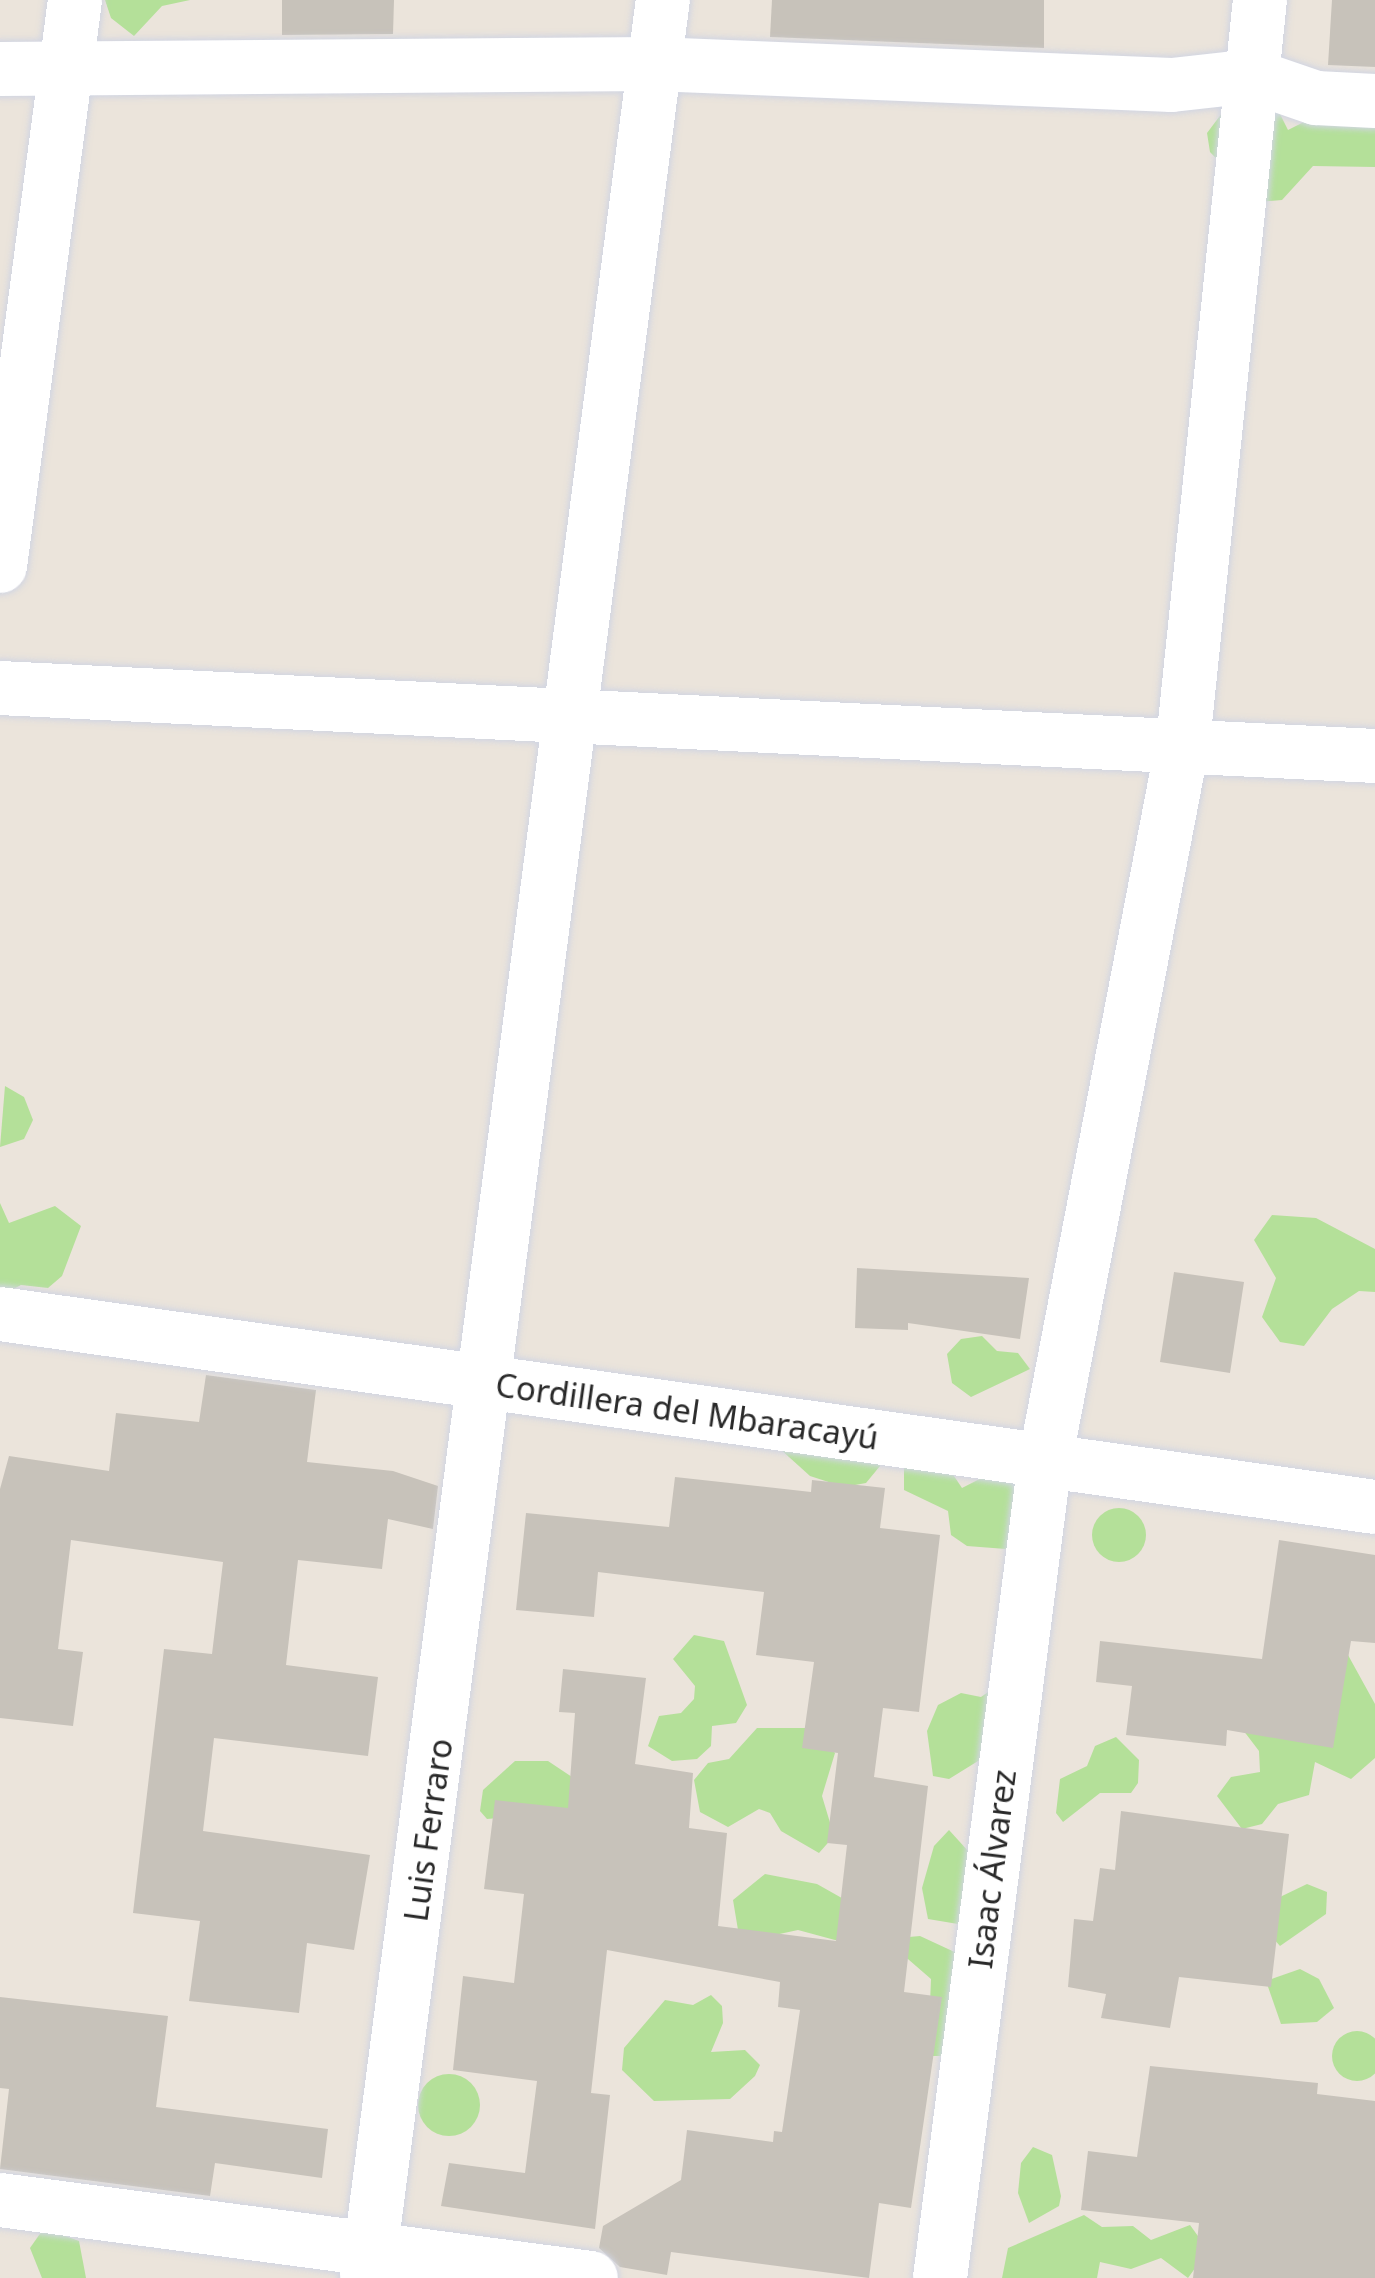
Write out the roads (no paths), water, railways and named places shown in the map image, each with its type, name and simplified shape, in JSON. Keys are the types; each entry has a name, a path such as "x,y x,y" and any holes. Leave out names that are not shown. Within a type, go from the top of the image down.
{"street":[{"path":"0,566 75,0"},
{"name":"Luis Ferraro","path":"369,2262 489,1383 663,0"},
{"name":"Isaac Álvarez","path":"940,2278 1045,1461 1183,742 1261,0"},
{"path":"0,69 654,64 1172,85 1252,76 1316,98 1375,101"},
{"path":"0,688 571,722 1183,742 1375,756"},
{"name":"Cordillera del Mbaracayú","path":"0,1314 1375,1507"},
{"path":"0,2200 369,2262 591,2278"}]}
